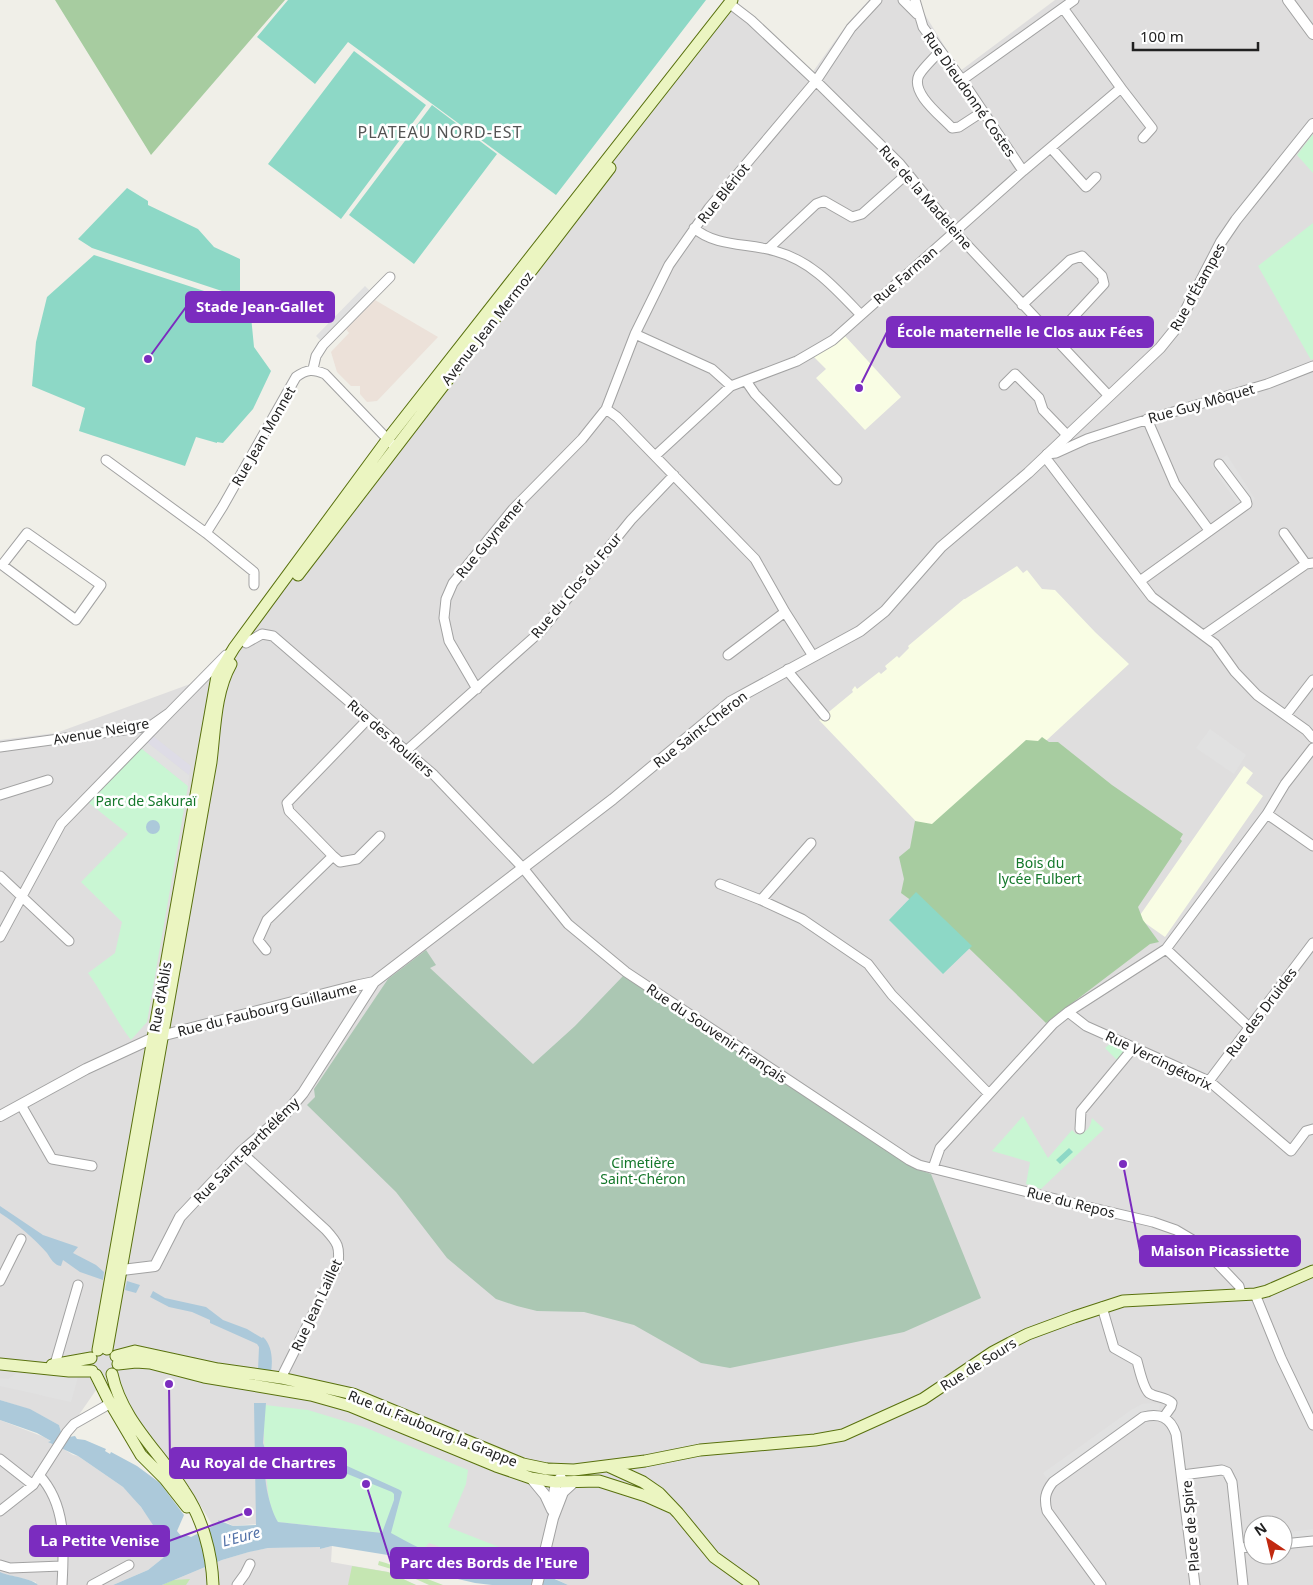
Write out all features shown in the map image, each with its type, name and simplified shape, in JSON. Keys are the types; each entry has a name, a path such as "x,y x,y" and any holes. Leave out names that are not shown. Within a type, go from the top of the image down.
{"main road":[{"name":"Avenue Jean Mermoz","path":"235,653 263,611 391,444 735,2"},
{"name":"Avenue Jean Mermoz","path":"235,653 246,643 391,444"},
{"name":"Rue d'Ablis","path":"109,1358 208,720 221,675 235,653"},
{"name":"Rue d'Ablis","path":"109,1358 106,1304 211,762 220,698 221,675"},
{"name":"Rue de Sours","path":"606,1466 645,1461 700,1450 815,1440 842,1434 923,1398 993,1352 1028,1334 1102,1307 1123,1301 1255,1294 1313,1271"},
{"name":"Rue du Faubourg la Grappe","path":"109,1358 135,1351 218,1369 281,1378 353,1394 523,1464 599,1480 629,1489 673,1508"},
{"name":"Rue du Faubourg la Grappe","path":"109,1358 150,1363 204,1377 311,1396 350,1406 496,1466 531,1478 556,1482 606,1466 643,1482 659,1493 714,1557 754,1585"},
{"path":"0,1363 55,1364 109,1358"},
{"path":"0,1363 94,1373 104,1377 109,1358"},
{"path":"109,1358 90,1367 146,1462 171,1486 202,1529"},
{"path":"109,1358 119,1397 124,1407 196,1510 212,1571 213,1585"},
{"name":"Rue de Sours","path":"599,1480 645,1461"},
{"path":"643,1482 642,1473 645,1461"}],"street":[{"name":"Rue Blériot","path":"606,409 635,334 669,265 694,228 816,81 851,28 877,0"},
{"name":"Rue Dieudonné Costes","path":"903,0 919,16"},
{"name":"Rue Dieudonné Costes","path":"915,0 923,26 1023,171"},
{"path":"962,80 1074,0"},
{"path":"1288,0 1313,34"},
{"name":"Rue de la Madeleine","path":"735,2 751,20 816,81 908,173 955,232 1109,396"},
{"path":"1063,8 1152,128 1143,138"},
{"path":"940,51 919,74 916,84 919,93 952,128 959,127 982,112"},
{"name":"Rue Farman","path":"731,386 797,361 833,340 1023,171 1121,88"},
{"name":"Rue d'Étampes","path":"1046,456 1160,348 1177,326 1221,242 1236,220 1313,124"},
{"path":"1051,148 1086,186 1096,177"},
{"path":"768,249 816,204 824,201 852,217 862,214 908,173"},
{"path":"694,228 707,237 776,251 805,263 825,278 860,315"},
{"path":"1022,305 1070,260 1082,256 1102,276 1104,284 1054,338"},
{"path":"390,277 323,345 316,356 313,369 325,374 391,444"},
{"path":"635,334 712,369 731,386 655,456"},
{"name":"Rue Guy Môquet","path":"1046,456 1087,439 1147,419 1267,384 1313,366"},
{"name":"Rue Jean Monnet","path":"206,533 296,377 307,370 313,369"},
{"path":"1004,385 1015,374 1039,398 1043,410 1076,438 1087,439"},
{"path":"746,381 755,394 837,480"},
{"path":"606,409 674,475 755,559 784,612 812,656"},
{"name":"Rue Guynemer","path":"477,689 449,641 444,618 446,600 453,583 513,509 582,439 606,409"},
{"path":"1147,419 1175,484 1209,530"},
{"path":"1046,456 1152,597 1215,644 1235,672 1257,694 1306,730 1313,738"},
{"name":"Rue Saint-Chéron","path":"374,982 620,794 730,702 873,621 941,547 1046,456"},
{"path":"106,460 206,533 254,572 254,585"},
{"path":"1140,581 1247,504 1219,464"},
{"name":"Rue du Clos du Four","path":"406,751 541,630 630,520 674,475"},
{"path":"27,532 101,585 76,620 2,565 6,559 27,532"},
{"path":"1204,635 1309,564 1284,533"},
{"path":"728,655 784,612"},
{"name":"Rue des Rouliers","path":"246,643 262,634 273,636 434,775 523,868"},
{"name":"Avenue Neigre","path":"0,747 124,730 152,724 169,713 203,678 235,653"},
{"path":"788,669 825,716"},
{"path":"203,678 221,675"},
{"path":"1286,715 1313,680"},
{"path":"0,937 61,824 169,713"},
{"path":"368,719 287,802 289,811 340,862 357,859 380,836"},
{"path":"933,1168 940,1148 1053,1024 1068,1012 1166,949 1267,814 1285,784 1313,748"},
{"path":"0,795 48,780"},
{"path":"1267,814 1313,846"},
{"path":"761,900 811,843"},
{"path":"266,950 258,940 268,920 332,856"},
{"name":"Rue du Souvenir Français","path":"523,868 568,924 626,972 909,1160 919,1165 933,1168"},
{"path":"0,876 69,941"},
{"path":"720,884 802,919 868,964 892,995 989,1094"},
{"name":"Rue des Druides","path":"1209,1081 1313,943"},
{"path":"1166,949 1249,1027"},
{"name":"Rue du Faubourg Guillaume","path":"0,1116 86,1069 158,1036 374,982"},
{"name":"Rue Saint-Barthélémy","path":"122,1270 155,1266 180,1217 241,1152 286,1113 303,1093 374,982"},
{"name":"Rue Vercingétorix","path":"1068,1012 1086,1026 1209,1081 1291,1150 1306,1131 1313,1129"},
{"path":"1080,1129 1081,1111 1134,1047"},
{"path":"21,1104 52,1159 92,1166"},
{"name":"Rue Jean Laillet","path":"241,1152 336,1240 340,1250 338,1264 281,1378"},
{"name":"Rue du Repos","path":"933,1168 1153,1222 1176,1230 1198,1243 1240,1286 1241,1294"},
{"path":"0,1281 21,1239"},
{"path":"55,1364 78,1285"},
{"path":"1255,1294 1281,1358 1313,1425"},
{"path":"1102,1307 1114,1348 1137,1361 1145,1388 1149,1393 1168,1399 1172,1403 1171,1408 1164,1417"},
{"path":"0,1511 33,1485 66,1432 74,1424 111,1403"},
{"path":"1101,1585 1047,1511 1044,1500 1047,1490 1053,1482 1143,1417 1153,1414 1164,1417 1172,1424 1176,1434 1182,1475"},
{"path":"0,1459 33,1485"},
{"path":"547,1469 563,1492"},
{"name":"Place de Spire","path":"1195,1585 1182,1475 1222,1470 1227,1472 1232,1482 1243,1585"},
{"path":"39,1475 51,1491 61,1519 62,1585"},
{"path":"537,1585 553,1518 563,1492 575,1475"},
{"path":"531,1478 552,1507"},
{"path":"553,1518 552,1507 556,1482"},
{"path":"1293,1543 1313,1541"},
{"path":"236,1585 250,1564"},
{"path":"0,1565 10,1568 62,1566"},
{"path":"92,1585 130,1565"}],"shaded area":[{"path":"869,0 899,0 922,10 960,71 1055,0 1313,0 1313,1585 568,1585 556,1579 509,1566 500,1567 450,1559 381,1534 336,1527 278,1522 233,1526 223,1520 213,1526 197,1500 103,1380 65,1435 61,1432 59,1425 31,1410 0,1400 0,740 56,733 223,672 387,449 734,2 812,73 847,24"},
{"path":"365,286 372,293 321,341 316,336"},
{"path":"375,300 438,337 377,401 367,402 360,394 360,386 351,386 337,372 331,352 349,333 346,329"},
{"path":"845,336 901,397 865,430 816,378 826,369 814,357"},
{"path":"1227,455 1255,499 1241,509 1211,465"},
{"path":"1017,566 1023,573 1027,570 1042,589 1055,590 1129,664 966,815 928,834 819,720 853,692 852,690 855,686 857,689 879,672 881,674 887,669 885,666 897,656 899,658 909,648 908,646 964,599"},
{"path":"1210,729 1246,755 1234,774 1196,748"},
{"path":"153,736 191,766 189,775 147,742"},
{"path":"147,742 189,775 188,786 141,748"},
{"path":"1244,766 1253,773 1246,783 1263,796 1165,937 1138,918"},
{"path":"42,1368 78,1377 71,1402 0,1386 0,1378 8,1379 18,1372"},
{"path":"1142,1404 1160,1404 1159,1410 1140,1413 1048,1480 1043,1473 1131,1410"},
{"path":"0,1420 44,1437 50,1443 54,1443 73,1455 78,1456 123,1487 134,1498 164,1538 163,1546 165,1545 167,1552 163,1558 148,1570 113,1585 38,1585 36,1582 0,1573"},
{"path":"1313,1529 1313,1536 1293,1539 1293,1532"},
{"path":"332,1546 331,1562 388,1572 416,1585 162,1585 222,1560 252,1551 268,1548 320,1547 320,1549"}],"green space":[{"path":"55,0 285,0 151,155"},
{"path":"288,0 706,0 556,195 348,42 315,84 257,37"},
{"path":"354,51 426,105 341,219 268,164"},
{"path":"432,105 497,154 414,264 349,215"},
{"path":"1313,134 1313,173 1297,155"},
{"path":"127,188 148,201 148,205 198,229 214,247 240,259 240,297 92,248 78,239"},
{"path":"1313,223 1313,359 1311,360 1258,266"},
{"path":"94,255 250,306 254,347 271,371 253,409 223,443 196,437 185,466 79,431 85,408 32,386 36,342 47,297"},
{"name":"Bois du lycée Fulbert","path":"1042,737 1049,742 1058,742 1112,785 1183,834 1180,839 1182,841 1138,907 1143,920 1159,942 1150,944 1046,1023 946,926 901,893 904,879 899,857 910,848 915,821 932,824 1026,740 1038,741"},
{"name":"Parc de Sakuraï","path":"141,748 188,786 147,1022 131,1040 88,973 115,953 122,922 81,882 128,834 89,803"},
{"path":"916,892 972,946 943,974 889,920"},
{"name":"Cimetière Saint-Chéron","path":"426,950 436,965 430,968 533,1064 575,1026 624,975 914,1168 931,1174 981,1298 904,1332 730,1368 701,1363 634,1325 584,1312 537,1311 496,1299 447,1258 396,1192 307,1105 315,1097 314,1089 388,979"},
{"path":"1112,1042 1123,1047 1124,1051 1117,1060 1105,1048"},
{"path":"1023,1116 1048,1158 1072,1130 1076,1134 1087,1129 1092,1118 1104,1129 1041,1189 1026,1184 1030,1162 992,1151"},
{"path":"1069,1148 1073,1152 1060,1164 1056,1160"},
{"path":"265,1405 308,1410 364,1427 468,1470 466,1484 448,1527 499,1547 499,1564 457,1553 429,1543 423,1550 382,1533 278,1522 271,1508 268,1492 264,1438"},
{"path":"379,1561 443,1585 429,1585 398,1571 378,1565"},
{"path":"352,1566 388,1572 416,1585 348,1585"},
{"path":"190,1579 186,1585 162,1585 173,1580"}],"water":[{"path":"150,820 156,820 160,827 156,834 150,834 146,830 146,824"},
{"path":"0,1206 43,1235 78,1247 73,1253 96,1265 104,1272 103,1280 80,1272 63,1260 61,1266 56,1264 42,1247 0,1213"},
{"path":"127,1281 140,1285 136,1293 125,1290"},
{"path":"153,1291 165,1298 206,1307 223,1320 263,1337 271,1353 271,1372 258,1370 259,1347 257,1344 210,1323 210,1320 192,1312 169,1307 150,1297"},
{"name":"L'Eure","path":"0,1400 30,1409 59,1425 61,1432 69,1437 75,1436 77,1439 85,1440 137,1466 160,1483 184,1515 177,1531 182,1537 186,1535 191,1537 219,1523 218,1520 233,1526 256,1525 254,1403 266,1403 263,1443 266,1452 301,1460 345,1465 402,1492 391,1533 443,1557 526,1570 568,1585 492,1585 475,1583 445,1576 394,1556 332,1546 320,1549 320,1547 268,1548 222,1560 162,1585 113,1585 148,1570 163,1558 167,1552 165,1546 163,1546 164,1538 161,1537 141,1507 123,1487 78,1456 48,1442 51,1441 37,1433 0,1420","holes":["267,1458 305,1467 345,1473 392,1492 394,1500 382,1533 278,1522 267,1491 265,1473"]},
{"path":"0,1572 31,1581 38,1585 0,1585"}],"place":[{"name":"Stade Jean-Gallet","path":"148,359"},
{"name":"École maternelle le Clos aux Fées","path":"859,388"},
{"name":"Maison Picassiette","path":"1123,1164"},
{"name":"Au Royal de Chartres","path":"169,1384"},
{"name":"Parc des Bords de l'Eure","path":"366,1484"},
{"name":"La Petite Venise","path":"248,1512"}],"district":[{"name":"PLATEAU NORD-EST","path":"440,132"}]}
